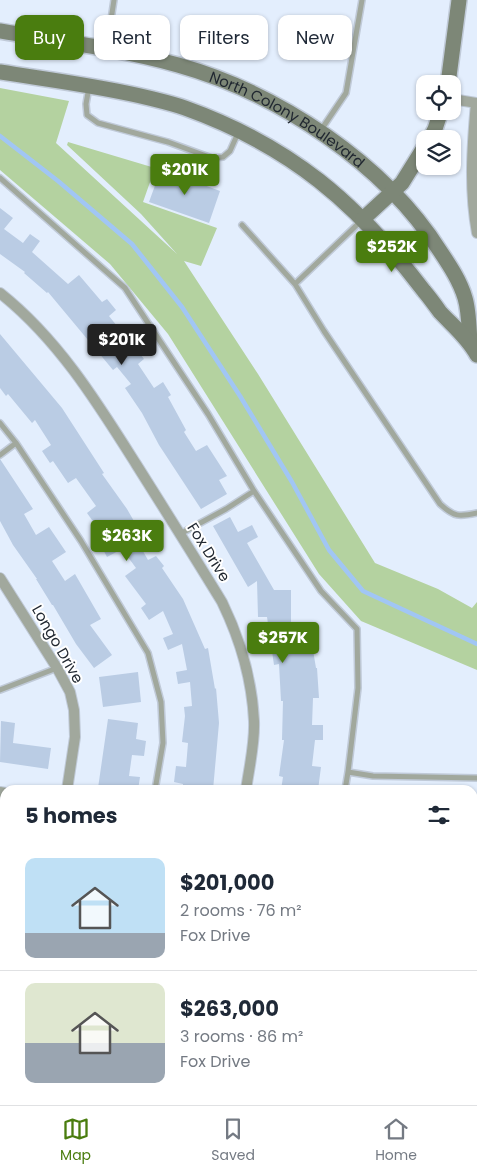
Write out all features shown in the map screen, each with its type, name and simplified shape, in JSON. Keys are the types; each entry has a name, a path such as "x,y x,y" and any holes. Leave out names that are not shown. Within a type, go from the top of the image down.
{"street":[{"path":"449,75 459,0"},
{"name":"North Colony Boulevard","path":"0,31 94,47"},
{"name":"North Colony Boulevard","path":"156,60 179,65 237,85 321,131 352,155 393,193 434,240 455,274 466,298 474,349"},
{"name":"North Colony Boulevard","path":"0,72 89,86 184,107 249,134 297,163 328,187 363,219 396,254 440,311 474,349"},
{"path":"461,100 477,103 471,156 473,203 477,234"},
{"path":"363,219 393,193 407,177 416,162"},
{"name":"Fox Drive","path":"0,293 38,328 69,364 96,400 222,602 235,628 244,656 254,722 247,785"},
{"name":"Longo Drive","path":"1,580 57,668 70,692 74,710 75,737 68,785"}],"lane":[{"path":"112,15 114,0"},
{"path":"321,131 346,93 362,0"},
{"path":"89,86 86,104 87,115 98,123 168,142 212,158 223,158 230,151 239,130"},
{"path":"0,178 126,288 208,414 254,491 321,591 357,629 358,688 346,785"},
{"path":"295,284 363,219"},
{"path":"242,225 295,284 324,331 440,504 451,514 464,516 477,513"},
{"path":"0,423 16,443 81,541 148,653 161,702 162,743 156,785"},
{"path":"0,454 16,443"},
{"path":"180,534 254,491"},
{"path":"0,690 57,668"},
{"path":"348,772 373,776 477,778"}],"green space":[{"path":"0,88 69,101 56,143 177,254 141,214 67,145 68,142 155,168 143,202 217,228 201,266 184,261 258,374 375,563 438,589 472,608 477,602 477,670 361,621 319,574 168,334 110,264 0,170"}],"building":[{"path":"161,169 220,191 209,223 149,202"},
{"path":"0,208 13,218 4,229 23,243 30,234 40,241 32,252 68,284 79,275 102,302 107,299 116,310 109,316 125,336 130,332 139,344 135,347 144,359 138,364 154,388 163,382 171,395 168,397 186,430 184,432 196,451 207,445 227,476 219,480 227,494 201,509 159,445 142,413 125,388 131,384 117,367 113,370 48,292 0,254"},
{"path":"0,334 62,408 146,542 140,546 148,560 156,556 183,599 205,649 208,648 216,688 219,723 213,785 183,785 174,782 176,766 186,767 188,743 182,742 185,716 184,707 192,706 190,682 178,684 176,672 187,670 182,644 168,650 163,638 173,634 163,611 149,620 141,608 146,604 125,576 136,568 122,549 107,557 98,540 104,537 87,513 96,506 76,478 68,483 53,461 50,463 42,451 51,445 35,420 32,423 8,394 6,396 0,388"},
{"path":"0,459 33,509 24,514 36,535 49,527 66,552 52,561 65,581 75,574 101,619 90,625 112,655 94,668 76,644 37,579 13,545 0,521"},
{"path":"230,517 238,532 252,525 258,537 247,543 274,590 291,590 291,631 299,630 301,646 312,644 317,668 319,698 313,698 312,725 323,725 323,740 315,740 312,766 321,767 319,785 282,785 283,777 279,776 284,740 282,740 283,701 281,701 279,664 274,665 267,617 258,617 257,581 248,587 213,526"},
{"path":"138,672 141,702 103,707 99,677"},
{"path":"108,719 138,723 136,739 146,741 144,756 132,755 129,776 140,777 139,785 98,785"},
{"path":"1,721 15,723 13,743 51,748 48,769 0,762"}],"waterway":[{"path":"0,136 58,181 132,244 182,307 240,396 292,482 329,550 363,591 477,644"}]}
